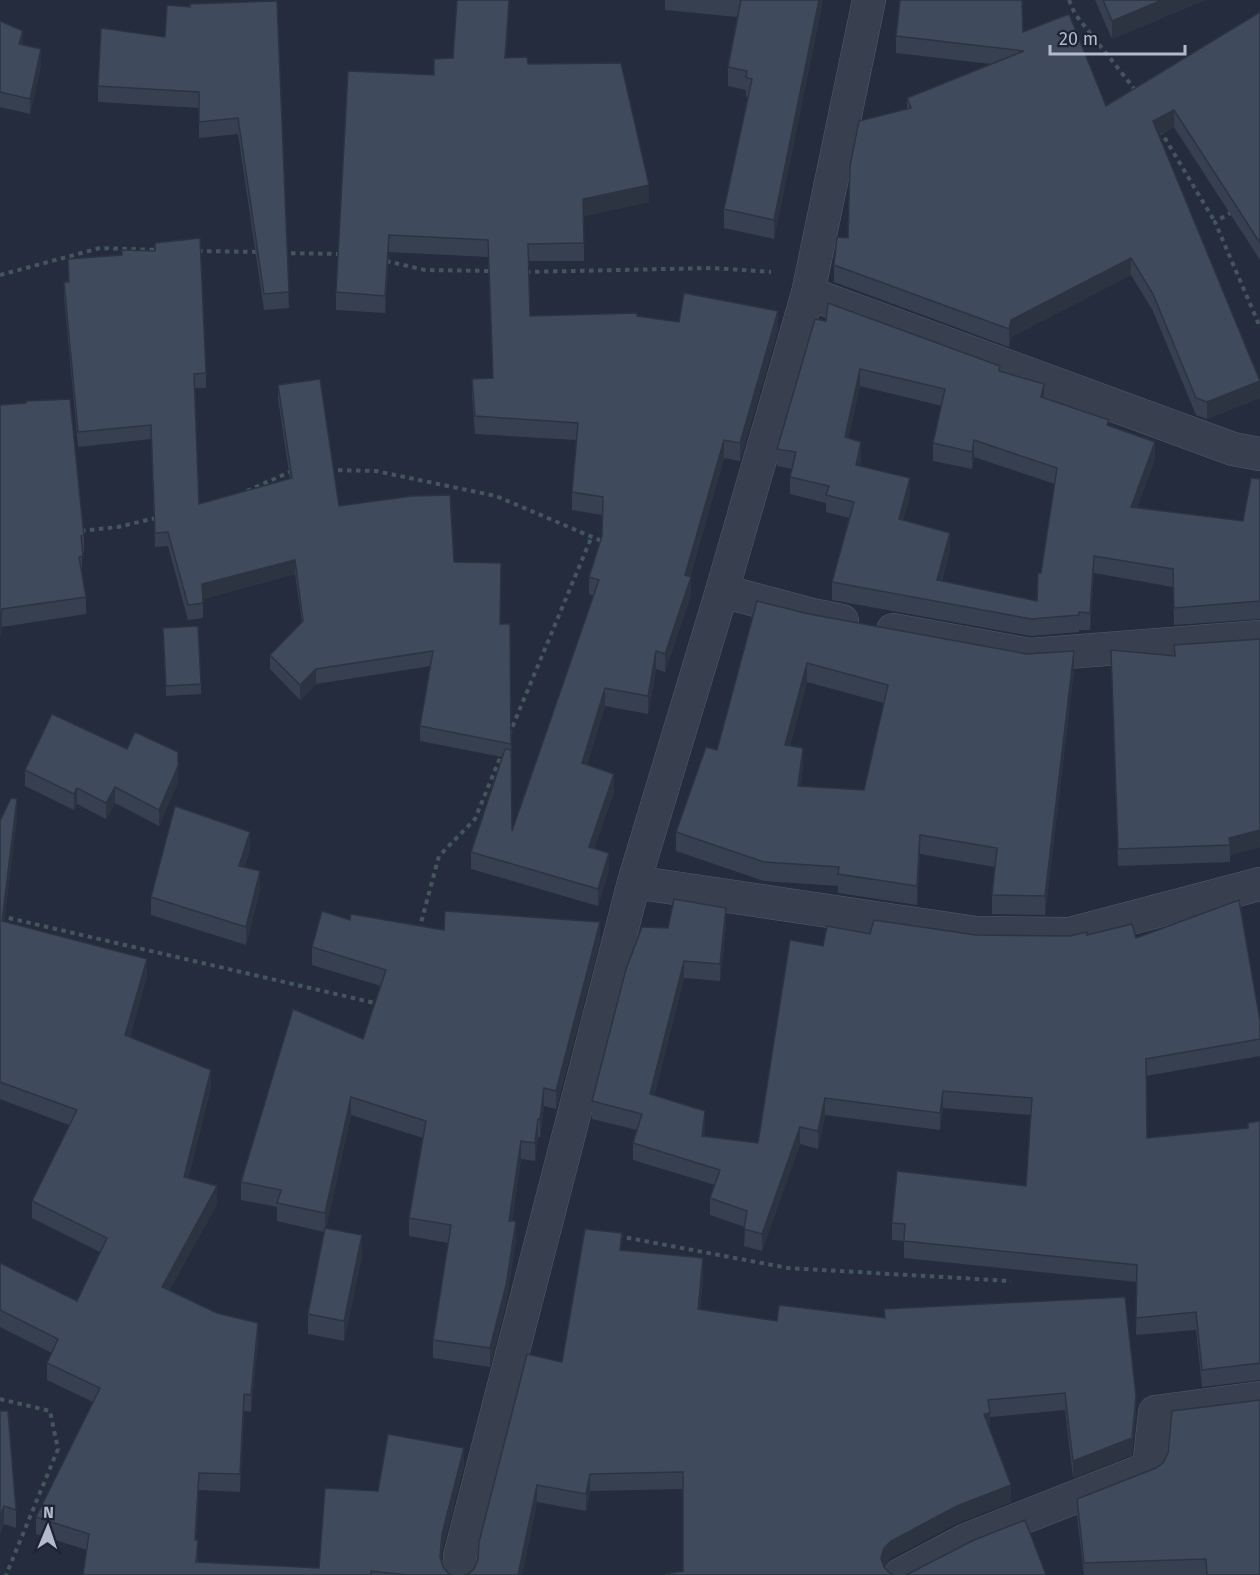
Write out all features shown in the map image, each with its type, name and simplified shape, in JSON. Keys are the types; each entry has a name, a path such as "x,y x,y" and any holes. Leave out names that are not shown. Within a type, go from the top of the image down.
{"street":[{"path":"459,1575 460,1556 634,882 722,591 809,286 869,0"},
{"path":"809,286 1233,449 1260,454"},
{"path":"722,591 812,615 1030,655 1260,637"},
{"path":"634,882 964,932 1070,934 1260,884"},
{"path":"900,1575 966,1540 1149,1468 1155,1412 1260,1398"}],"path":[{"path":"1069,0 1075,14 1138,93"},
{"path":"1156,123 1215,222 1260,327"},
{"path":"1215,222 1233,212"},
{"path":"0,276 100,248 159,250"},
{"path":"194,250 263,252"},
{"path":"274,252 343,254"},
{"path":"385,261 425,270 503,271"},
{"path":"525,272 712,268 789,273 809,286"},
{"path":"241,494 296,470"},
{"path":"319,470 376,471 496,496 613,547"},
{"path":"71,532 118,527 163,516"},
{"path":"419,931 439,856 475,819 592,537"},
{"path":"0,916 379,1004 387,997"},
{"path":"615,1236 788,1268 1011,1281"},
{"path":"0,1399 50,1411 58,1449 6,1575"}],"building":[{"path":"457,0 509,0 505,58 527,57 528,64 621,63 649,185 583,199 584,243 528,244 530,316 637,313 637,316 679,322 684,293 778,311 740,443 724,440 685,575 691,577 665,654 656,651 648,696 605,688 582,763 614,774 589,847 609,853 598,889 471,852 505,749 511,750 512,831 599,580 589,577 602,536 603,497 572,492 578,423 475,416 472,379 493,378 488,240 389,235 385,296 336,292 348,71 434,75 434,59 453,58"},
{"path":"741,0 819,0 774,220 724,209 752,79 746,77 747,71 728,67"},
{"path":"900,0 1022,0 1023,32 1069,14 1106,106 1260,12 1260,243 1174,110 1153,121 1260,381 1207,402 1196,398 1153,294 1131,258 1011,320 1009,329 834,265 837,237 848,238 850,166 859,121 911,108 907,98 1024,51 896,36"},
{"path":"1103,0 1162,0 1112,21"},
{"path":"277,1 289,292 264,294 238,118 199,122 199,92 98,86 101,28 165,37 167,5 190,7 190,4"},
{"path":"0,21 23,31 19,44 41,49 30,99 0,92"},
{"path":"200,238 206,373 194,374 199,504 292,478 278,385 320,379 339,506 412,496 450,495 454,562 501,563 500,624 510,624 511,744 420,726 433,651 316,669 300,685 270,655 303,621 295,560 202,584 203,603 188,605 168,532 155,533 151,425 78,432 64,282 69,282 68,259 122,255 122,250 155,251 155,243"},
{"path":"828,303 1000,366 999,371 1044,384 1041,397 1109,420 1107,425 1155,442 1131,507 1243,521 1251,478 1260,479 1260,601 1174,608 1173,569 1094,556 1090,613 1079,612 1079,615 1031,619 832,582 854,502 826,495 829,486 790,477 796,452 777,449 815,319 826,321","holes":["860,369 945,389 933,443 972,452 974,440 1057,468 1041,573 1038,573 1037,601 937,580 950,533 899,519 910,478 856,465 861,442 845,437"]},
{"path":"70,399 84,536 81,536 83,556 79,557 86,597 2,609 0,623 0,405"},
{"path":"757,601 809,614 1027,654 1074,651 1045,896 992,895 997,848 920,835 917,886 838,874 839,867 764,862 676,832 706,747 717,750","holes":["807,663 888,685 864,790 798,786 803,748 785,745"]},
{"path":"198,626 201,684 166,686 163,628"},
{"path":"1260,639 1260,830 1229,838 1230,845 1118,849 1111,650 1175,656 1174,645"},
{"path":"52,714 127,749 135,732 178,752 178,766 159,810 115,787 106,803 77,788 74,794 25,770"},
{"path":"11,798 17,799 2,921 147,959 125,1035 211,1070 184,1177 217,1186 162,1287 217,1313 258,1323 251,1395 244,1394 240,1474 199,1473 196,1562 319,1568 325,1488 378,1491 388,1434 464,1448 442,1534 440,1557 443,1567 453,1575 407,1575 371,1571 371,1575 83,1575 89,1534 36,1517 100,1388 47,1363 58,1339 0,1310 0,1263 77,1301 107,1238 32,1201 77,1110 0,1082 0,821"},
{"path":"175,806 250,832 239,866 260,871 246,927 151,897"},
{"path":"674,899 726,908 720,964 684,961 650,1094 705,1111 702,1136 758,1143 790,940 823,946 827,926 870,934 874,920 976,935 1070,936 1087,932 1087,935 1132,924 1136,938 1239,900 1260,1021 1260,1039 1146,1059 1147,1138 1248,1128 1248,1123 1260,1121 1260,1363 1202,1370 1196,1312 1136,1318 1137,1265 904,1241 905,1224 892,1223 897,1171 1026,1186 1032,1098 943,1091 940,1113 825,1098 818,1131 800,1127 762,1234 744,1229 747,1211 710,1198 720,1170 633,1143 642,1114 592,1101 626,969 642,927 668,928"},
{"path":"322,911 350,920 351,914 444,930 445,911 600,922 556,1091 544,1088 535,1143 521,1141 509,1221 516,1221 506,1285 490,1348 433,1340 451,1225 409,1218 426,1121 351,1097 325,1213 277,1203 281,1190 241,1182 293,1009 363,1039 386,970 312,947"},
{"path":"325,1228 362,1235 344,1321 308,1314"},
{"path":"585,1229 622,1233 620,1250 703,1258 698,1309 777,1321 779,1305 885,1318 884,1309 1125,1297 1136,1396 1132,1438 1073,1461 1065,1393 988,1400 990,1413 984,1414 1011,1485 957,1506 891,1541 884,1548 881,1558 884,1567 894,1575 666,1575 683,1571 683,1472 590,1474 586,1494 537,1485 518,1575 465,1575 474,1569 478,1559 479,1542 527,1354 562,1362"},
{"path":"1260,1400 1260,1575 1207,1575 1206,1559 1084,1563 1077,1499 1156,1468 1163,1463 1168,1453 1172,1411"},
{"path":"0,1411 8,1411 16,1510 4,1506 0,1516"},
{"path":"1025,1520 1046,1575 906,1575 974,1540"}]}
